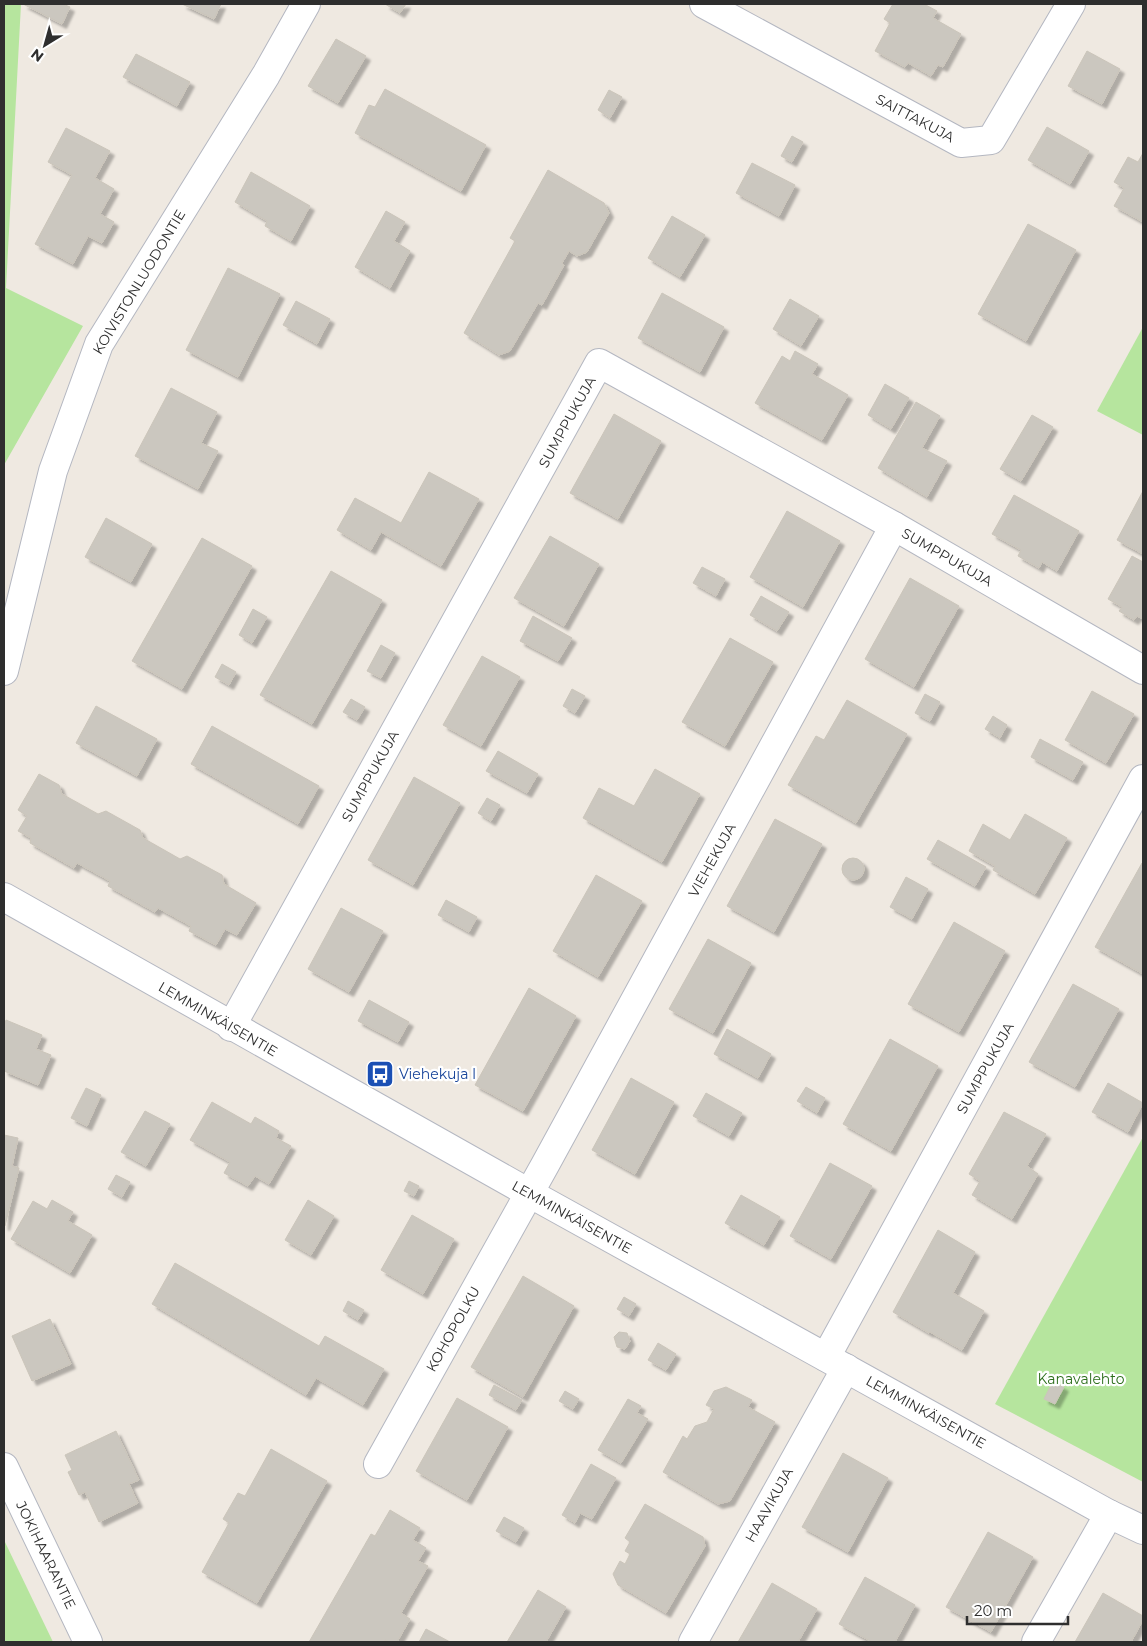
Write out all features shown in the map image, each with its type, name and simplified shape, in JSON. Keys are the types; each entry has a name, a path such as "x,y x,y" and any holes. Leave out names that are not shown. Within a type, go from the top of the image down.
{"street":[{"name":"KOIVISTONLUODONTIE","path":"4,671 52,471 99,344 266,75 306,4"},
{"name":"SAITTAKUJA","path":"704,4 961,143 991,140 1071,4"},
{"name":"SUMPPUKUJA","path":"232,1026 600,364 894,526 1143,670"},
{"name":"VIEHEKUJA","path":"529,1193 894,526"},
{"name":"SUMPPUKUJA","path":"836,1363 1143,779"},
{"name":"LEMMINKÄISENTIE","path":"4,897 529,1193 1109,1514 1143,1530"},
{"name":"KOHOPOLKU","path":"378,1464 529,1193"},
{"name":"HAAVIKUJA","path":"693,1642 836,1363"},
{"name":"JOKIHAARANTIE","path":"4,1468 88,1642"},
{"path":"1036,1642 1109,1514"}],"green space":[{"path":"4,4 21,4 6,288 83,326 4,465"},
{"path":"1143,327 1143,435 1097,411"},
{"name":"Kanavalehto","path":"1143,1137 1143,1482 995,1404"},
{"path":"4,1540 53,1642 4,1642"}],"building":[{"path":"23,4 63,4 70,7 62,24"},
{"path":"182,4 221,4 214,19"},
{"path":"385,4 406,4 400,13"},
{"path":"893,4 924,4 937,11 933,18 961,34 943,67 938,65 931,76 908,63 905,67 875,51 890,23 884,19"},
{"path":"336,39 366,56 338,103 308,86"},
{"path":"1087,51 1120,69 1102,104 1068,86"},
{"path":"136,54 190,82 177,106 123,77"},
{"path":"385,89 486,145 461,191 355,133 369,105 375,107"},
{"path":"609,90 622,97 610,118 598,110"},
{"path":"1047,127 1089,151 1070,184 1028,160"},
{"path":"66,128 110,151 95,178 114,189 100,214 114,222 102,243 88,236 73,264 35,244 72,175 48,162"},
{"path":"792,136 803,142 792,162 781,156"},
{"path":"1143,153 1143,222 1114,206 1124,188 1114,182 1128,157 1138,162"},
{"path":"752,163 795,185 779,216 736,193"},
{"path":"548,170 604,203 609,213 587,252 577,256 569,251 562,263 564,265 542,305 538,303 510,351 499,355 464,333 515,241 510,238"},
{"path":"251,172 310,206 291,241 265,226 267,221 235,202"},
{"path":"386,211 405,222 394,241 410,251 390,288 355,267"},
{"path":"672,216 705,235 680,277 648,258"},
{"path":"1028,224 1076,250 1026,341 978,314"},
{"path":"228,268 280,294 238,377 186,350"},
{"path":"662,293 724,327 700,372 638,338"},
{"path":"790,299 819,316 801,346 773,329"},
{"path":"296,301 330,319 317,344 283,325"},
{"path":"795,351 818,364 812,374 848,395 822,440 755,403 782,356 790,361"},
{"path":"885,384 909,398 891,429 868,415"},
{"path":"171,388 217,412 201,443 218,451 198,489 135,456"},
{"path":"916,402 940,416 922,448 947,461 927,497 878,468"},
{"path":"614,414 661,441 618,519 570,493"},
{"path":"1032,415 1053,427 1021,481 1000,469"},
{"path":"429,472 479,499 441,566 381,532 371,550 337,530 355,498 401,523"},
{"path":"1143,491 1143,554 1117,540"},
{"path":"1014,495 1079,531 1057,571 1042,562 1039,568 1018,556 1021,550 992,534"},
{"path":"787,511 840,541 803,607 750,577"},
{"path":"106,518 152,544 131,582 85,557"},
{"path":"550,536 599,564 564,626 514,598"},
{"path":"202,538 252,566 182,689 132,661"},
{"path":"1132,556 1143,562 1143,619 1137,616 1134,620 1119,611 1122,607 1108,599"},
{"path":"702,567 725,579 716,596 693,583"},
{"path":"331,571 382,600 312,724 260,695"},
{"path":"910,578 959,606 914,687 865,659"},
{"path":"761,596 789,612 777,631 750,615"},
{"path":"253,609 267,617 252,643 239,635"},
{"path":"533,616 572,638 558,661 520,641"},
{"path":"730,638 773,662 725,746 682,722"},
{"path":"381,645 395,653 381,678 367,671"},
{"path":"482,656 520,677 481,746 443,725"},
{"path":"222,664 236,672 229,685 215,677"},
{"path":"572,689 585,696 575,713 563,706"},
{"path":"1092,691 1134,714 1106,763 1065,740"},
{"path":"925,694 940,702 930,721 915,713"},
{"path":"351,699 365,707 357,720 343,712"},
{"path":"847,700 907,734 856,823 788,785 816,736 824,740"},
{"path":"96,706 157,739 137,776 76,743"},
{"path":"993,716 1007,725 1000,738 985,729"},
{"path":"212,726 319,786 298,824 191,764"},
{"path":"1040,739 1083,762 1073,780 1031,757"},
{"path":"498,751 538,774 527,793 486,771"},
{"path":"655,769 700,794 662,862 583,818 599,788 634,806"},
{"path":"39,774 59,785 62,794 98,814 106,811 140,830 143,838 180,859 187,856 222,875 224,884 256,903 237,935 225,929 216,945 189,931 191,926 158,908 155,912 108,886 110,881 77,863 74,868 30,843 31,838 18,831 27,816 18,810"},
{"path":"414,777 460,803 413,885 368,860"},
{"path":"487,798 500,805 491,821 478,813"},
{"path":"1025,814 1067,838 1035,894 993,870 995,866 969,851 983,824 1010,840"},
{"path":"775,819 822,844 774,932 727,906"},
{"path":"938,840 986,867 975,886 927,859"},
{"path":"853,858 863,865 864,869 857,879 853,880 843,873 842,869 849,859"},
{"path":"1143,864 1143,974 1095,947"},
{"path":"596,875 642,901 598,977 553,951"},
{"path":"906,877 928,889 912,919 890,907"},
{"path":"446,900 477,917 469,932 438,915"},
{"path":"341,908 383,931 349,992 308,969"},
{"path":"954,922 1005,951 959,1032 908,1004"},
{"path":"708,939 751,963 713,1033 669,1009"},
{"path":"1073,984 1119,1009 1075,1087 1029,1062"},
{"path":"529,988 576,1016 523,1111 475,1085"},
{"path":"369,1000 409,1022 398,1042 358,1021"},
{"path":"6,1020 42,1035 36,1049 51,1055 38,1085 4,1071 4,1025"},
{"path":"727,1029 771,1054 758,1078 714,1054"},
{"path":"890,1039 938,1066 891,1151 843,1124"},
{"path":"631,1078 674,1102 635,1174 592,1150"},
{"path":"1108,1083 1143,1103 1128,1132 1092,1112"},
{"path":"806,1087 825,1098 817,1113 797,1101"},
{"path":"86,1088 101,1095 87,1126 71,1118"},
{"path":"706,1093 742,1113 729,1136 693,1116"},
{"path":"212,1102 251,1124 255,1117 279,1131 276,1138 291,1146 269,1184 255,1176 248,1186 224,1173 230,1162 190,1140"},
{"path":"145,1111 170,1124 146,1166 121,1152"},
{"path":"1004,1112 1046,1134 1027,1166 1038,1174 1012,1219 972,1195 980,1181 969,1174"},
{"path":"4,1135 18,1138 12,1166 19,1168 5,1226 4,1226"},
{"path":"830,1163 872,1186 831,1259 790,1236"},
{"path":"116,1175 130,1182 122,1197 108,1189"},
{"path":"409,1181 419,1186 414,1196 404,1191"},
{"path":"741,1195 780,1217 764,1245 725,1223"},
{"path":"52,1200 73,1212 68,1221 92,1235 70,1273 11,1239 33,1201 47,1209"},
{"path":"308,1200 334,1216 311,1255 285,1240"},
{"path":"412,1215 454,1239 423,1294 381,1270"},
{"path":"938,1230 975,1252 953,1293 984,1311 962,1350 893,1312"},
{"path":"175,1263 319,1346 325,1336 384,1369 363,1405 316,1378 306,1395 152,1304"},
{"path":"523,1276 574,1306 523,1397 471,1367"},
{"path":"624,1297 636,1304 629,1316 617,1309"},
{"path":"348,1301 364,1310 358,1320 343,1311"},
{"path":"50,1319 71,1364 32,1381 12,1336"},
{"path":"619,1332 627,1333 630,1341 625,1349 617,1347 614,1337"},
{"path":"658,1343 676,1354 666,1370 648,1360"},
{"path":"1053,1381 1064,1387 1055,1404 1044,1399"},
{"path":"494,1385 522,1400 516,1410 489,1395"},
{"path":"726,1387 752,1400 748,1407 775,1422 730,1501 718,1504 663,1472 683,1436 687,1439 695,1426 707,1422 714,1409 706,1405 714,1391"},
{"path":"565,1391 579,1399 573,1409 559,1401"},
{"path":"457,1398 508,1427 467,1500 416,1471"},
{"path":"628,1399 641,1406 637,1413 648,1419 621,1463 598,1450"},
{"path":"116,1431 139,1480 129,1484 138,1503 99,1522 85,1492 79,1495 68,1472 72,1470 65,1455"},
{"path":"271,1449 327,1481 257,1603 202,1572 229,1523 223,1519 238,1493 245,1496"},
{"path":"843,1453 888,1478 848,1552 802,1527"},
{"path":"591,1464 616,1478 592,1519 580,1513 575,1523 562,1515"},
{"path":"645,1504 703,1537 705,1546 666,1613 618,1585 613,1574 620,1561 625,1564 630,1554 625,1551 630,1542 625,1538"},
{"path":"390,1510 420,1528 413,1540 426,1548 418,1561 428,1566 401,1613 410,1619 397,1642 385,1640 384,1642 309,1642 371,1534 375,1536"},
{"path":"504,1517 524,1528 516,1542 496,1531"},
{"path":"988,1532 1033,1557 991,1632 946,1607"},
{"path":"865,1577 915,1605 895,1642 872,1642 839,1624"},
{"path":"772,1583 817,1609 798,1642 738,1642"},
{"path":"538,1590 566,1607 546,1642 507,1642"},
{"path":"1103,1593 1143,1616 1143,1620 1131,1642 1075,1642"},
{"path":"426,1629 450,1642 419,1642"}],"place":[{"name":"Viehekuja I","path":"380,1074"}]}
